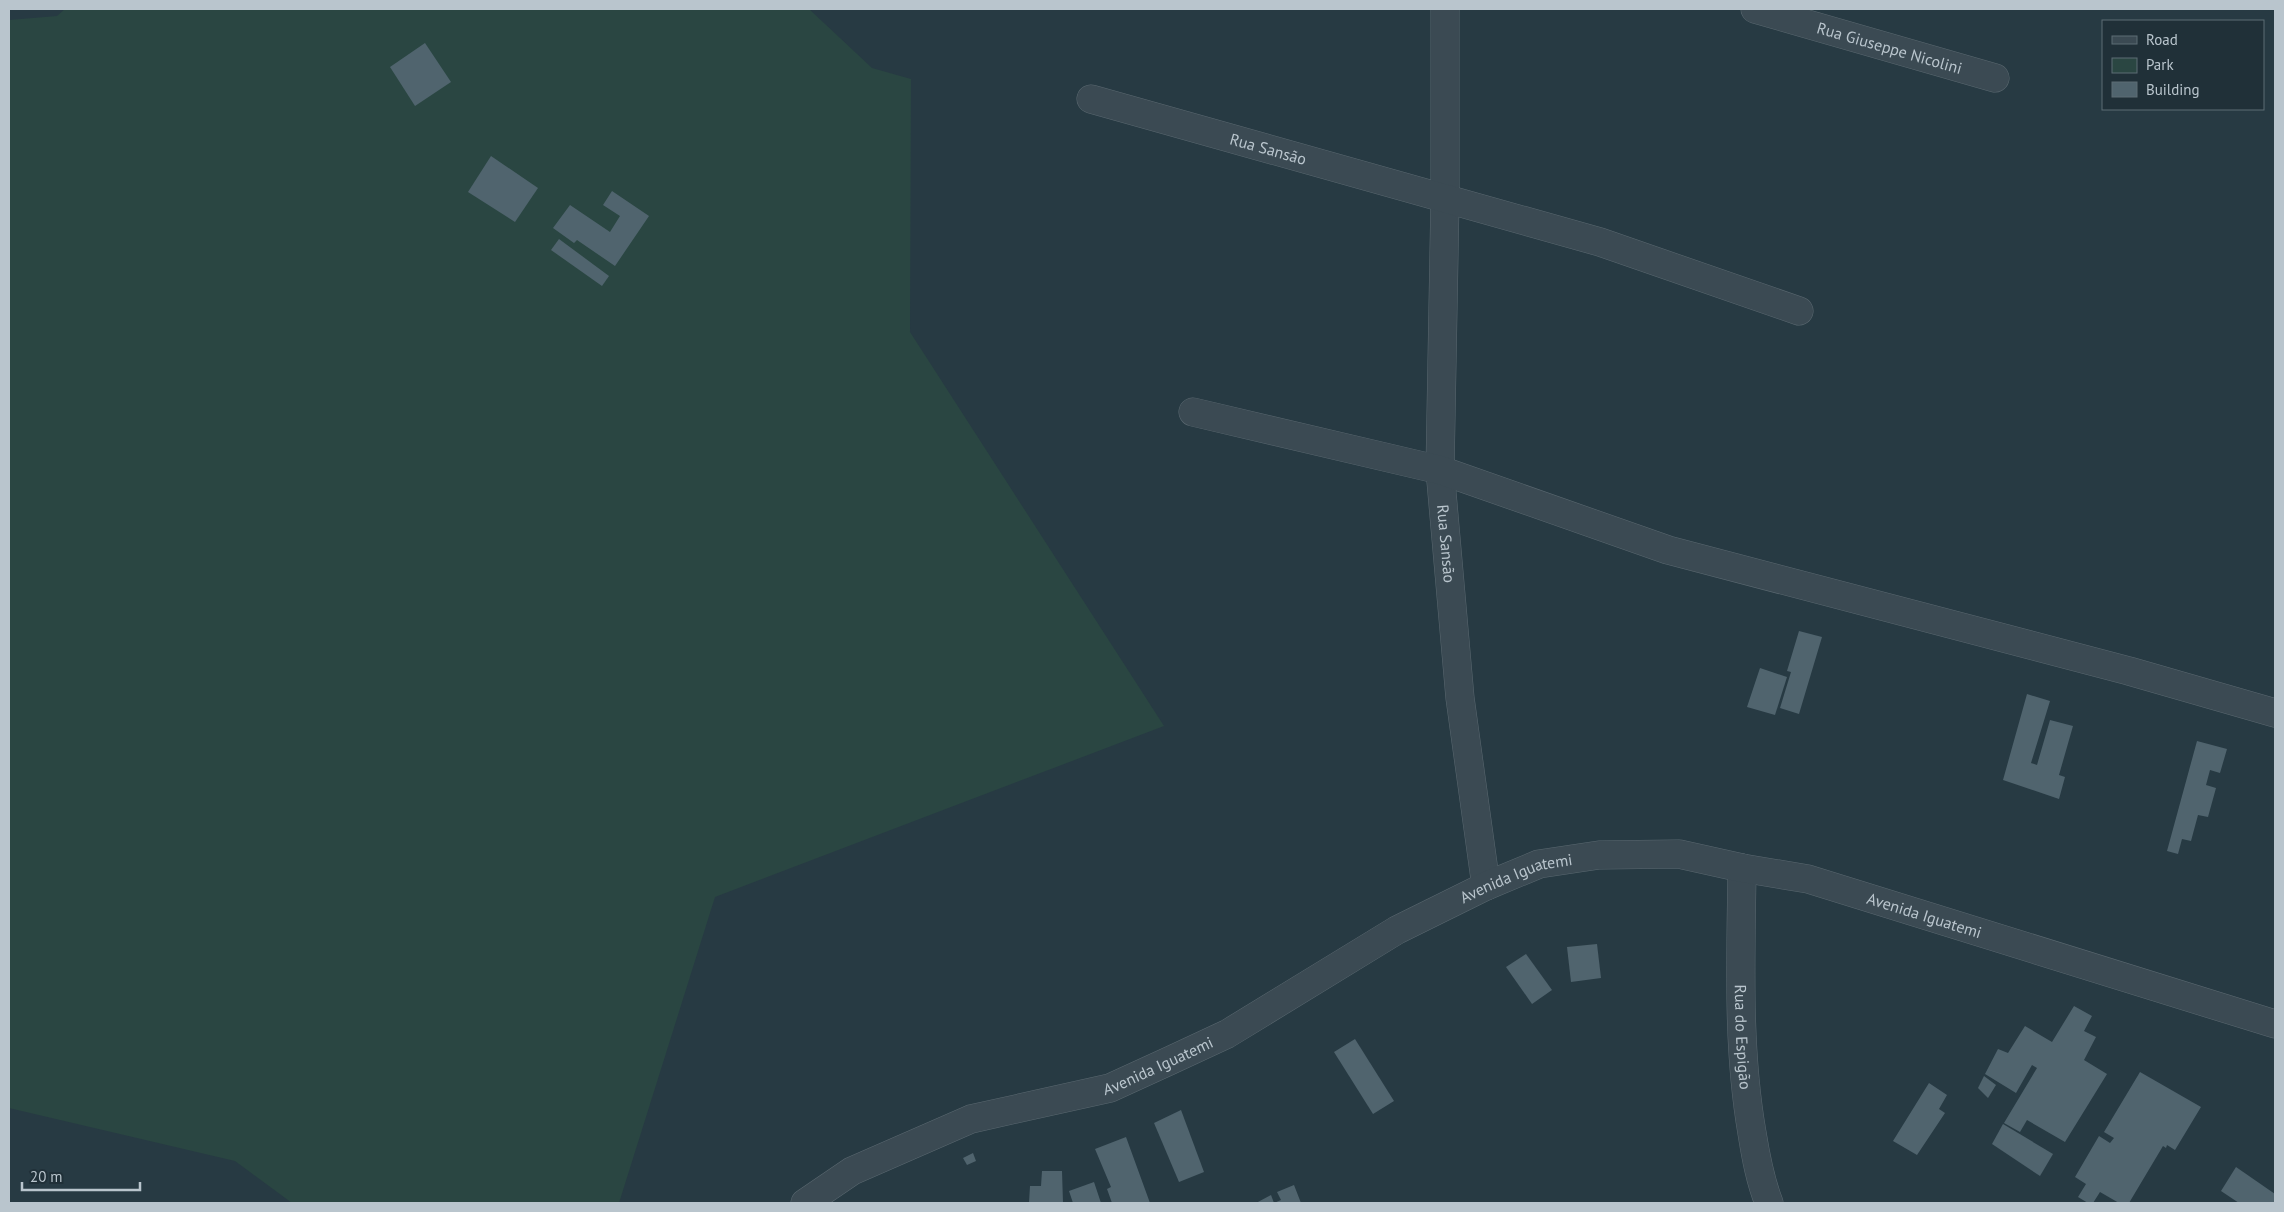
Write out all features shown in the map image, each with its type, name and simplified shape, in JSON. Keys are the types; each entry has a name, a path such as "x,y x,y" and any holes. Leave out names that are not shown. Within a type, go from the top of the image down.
{"street":[{"name":"Rua Sansão","path":"1445,9 1445,199 1440,470 1460,698 1486,886"},
{"name":"Rua Giuseppe Nicolini","path":"1755,9 1995,78"},
{"name":"Rua Sansão","path":"1092,99 1600,242 1799,311"},
{"path":"1193,412 1440,470 1668,550 2129,671 2275,713"},
{"name":"Avenida Iguatemi","path":"805,1203 852,1170 972,1119 1110,1088 1169,1062 1227,1034 1397,930 1486,886 1539,864 1600,855 1679,854 1742,868 1808,879 2275,1024"},
{"name":"Rua do Espigão","path":"1742,868 1740,1019 1746,1092 1760,1181 1769,1203"}],"green space":[{"path":"65,9 809,9 872,68 911,79 910,332 1164,726 715,897 619,1203 292,1203 235,1161 9,1108 9,20 57,16"}],"building":[{"path":"425,43 451,82 415,106 390,67"},
{"path":"491,156 538,188 515,222 468,192"},
{"path":"612,191 649,216 615,266 577,240 574,243 553,228 570,205 610,232 620,216 603,205"},
{"path":"559,239 609,276 602,286 551,250"},
{"path":"1799,631 1822,637 1799,714 1780,708 1791,672 1787,671"},
{"path":"1760,668 1787,677 1775,715 1747,707"},
{"path":"2027,694 2050,701 2031,763 2037,765 2050,720 2073,726 2059,775 2065,777 2059,799 2003,780"},
{"path":"2197,741 2227,749 2220,773 2210,770 2206,785 2216,788 2208,817 2198,815 2191,841 2182,839 2178,854 2167,851"},
{"path":"1597,944 1601,978 1571,982 1567,947"},
{"path":"1526,954 1552,990 1532,1004 1506,967"},
{"path":"2074,1006 2092,1016 2084,1031 2096,1037 2084,1060 2107,1074 2065,1142 2027,1120 2020,1132 2004,1123 2037,1068 2032,1065 2016,1093 1985,1074 1998,1049 2008,1053 2025,1026 2052,1042"},
{"path":"1355,1039 1394,1101 1373,1114 1334,1052"},
{"path":"2140,1072 2201,1107 2175,1150 2167,1145 2166,1148 2163,1146 2129,1203 2119,1203 2100,1192 2093,1203 2088,1203 2078,1197 2086,1184 2075,1177 2099,1136 2110,1143 2114,1138 2104,1132"},
{"path":"1984,1076 1996,1085 1988,1098 1978,1088"},
{"path":"1929,1083 1947,1095 1939,1109 1945,1113 1917,1155 1893,1141"},
{"path":"1181,1110 1204,1172 1179,1182 1154,1123"},
{"path":"2003,1124 2053,1154 2040,1176 1992,1144"},
{"path":"1126,1137 1150,1203 1112,1203 1107,1189 1111,1187 1095,1149"},
{"path":"973,1153 976,1161 967,1165 963,1158"},
{"path":"2236,1167 2275,1194 2275,1203 2239,1203 2221,1191"},
{"path":"1042,1171 1062,1171 1063,1203 1029,1203 1030,1186 1041,1186"},
{"path":"1094,1182 1101,1203 1073,1203 1069,1191"},
{"path":"1294,1185 1301,1203 1274,1203 1281,1200 1277,1192"},
{"path":"1271,1195 1274,1203 1256,1203"}]}
